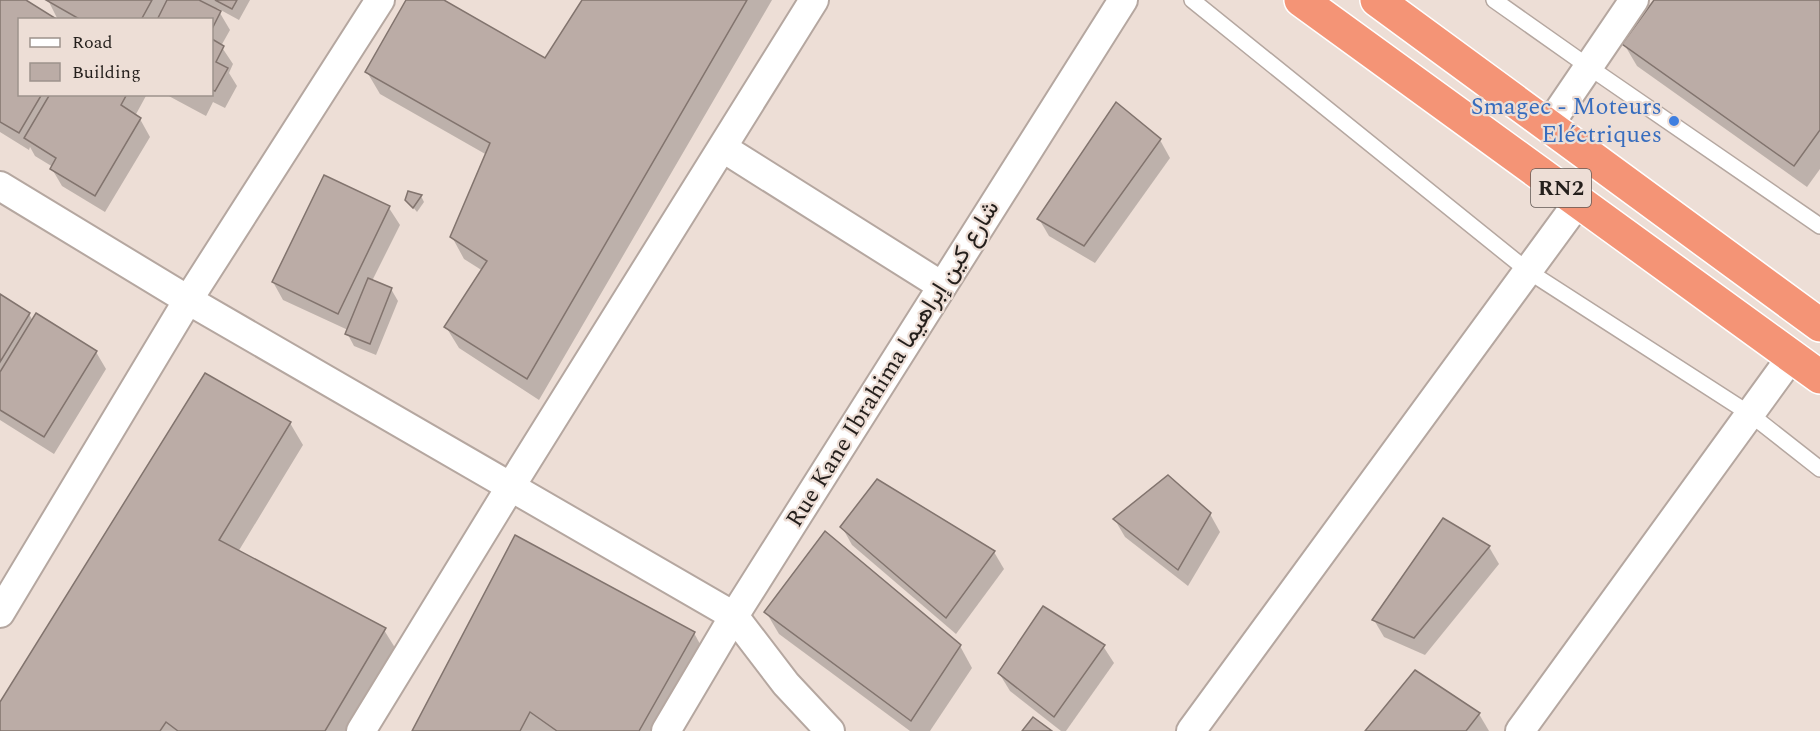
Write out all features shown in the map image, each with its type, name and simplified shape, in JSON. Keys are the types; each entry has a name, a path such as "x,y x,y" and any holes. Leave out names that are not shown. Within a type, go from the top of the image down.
{"highway":[{"name":"RN2","path":"1301,0 1820,377"},
{"name":"RN2","path":"1377,0 1820,325"}],"street":[{"path":"0,613 188,300 380,0"},
{"path":"361,731 814,0"},
{"name":"Rue Kane Ibrahima شارع كين إبراهيما","path":"666,731 734,616 1124,0"},
{"path":"1549,125 1634,0"},
{"path":"723,148 942,286"},
{"path":"0,186 188,300 734,616 786,684 830,731"},
{"path":"1191,731 1579,201"},
{"path":"1520,731 1792,356"}],"lane":[{"path":"1192,0 1528,271 1750,414 1820,469"},
{"path":"1494,0 1820,226"}],"building":[{"path":"0,0 26,0 55,18 18,18 18,96 41,96 19,133 0,122"},
{"path":"46,0 152,0 142,18 78,18"},
{"path":"167,0 199,0 221,11 213,27 213,18 158,18"},
{"path":"215,0 237,0 232,9"},
{"path":"406,0 444,0 545,58 582,0 747,0 527,379 444,327 487,261 450,237 490,143 365,72"},
{"path":"1654,0 1820,0 1820,130 1794,166 1622,44"},
{"path":"213,40 224,46 216,62 228,68 215,91 213,90"},
{"path":"49,96 126,96 121,105 141,118 95,196 50,169 56,158 24,138"},
{"path":"1116,102 1161,139 1084,246 1037,219"},
{"path":"324,175 390,206 338,314 272,282"},
{"path":"408,191 422,195 413,208 405,200"},
{"path":"368,278 392,288 370,344 345,334"},
{"path":"0,294 30,313 0,362"},
{"path":"36,313 97,351 44,437 0,410 0,372"},
{"path":"205,373 291,422 219,540 386,628 325,731 178,731 166,722 160,731 0,731 0,702"},
{"path":"1168,475 1211,513 1178,570 1113,519"},
{"path":"877,479 995,551 946,618 840,527"},
{"path":"1443,518 1490,546 1414,638 1372,620"},
{"path":"825,531 961,645 911,721 764,612"},
{"path":"515,535 695,632 639,731 557,731 530,712 520,731 412,731"},
{"path":"1043,606 1105,645 1054,717 998,673"},
{"path":"1415,670 1480,713 1466,731 1365,731"},
{"path":"1033,717 1052,731 1022,731"}],"place":[{"name":"Smagec - Moteurs Eléctriques","path":"1674,121"}]}
